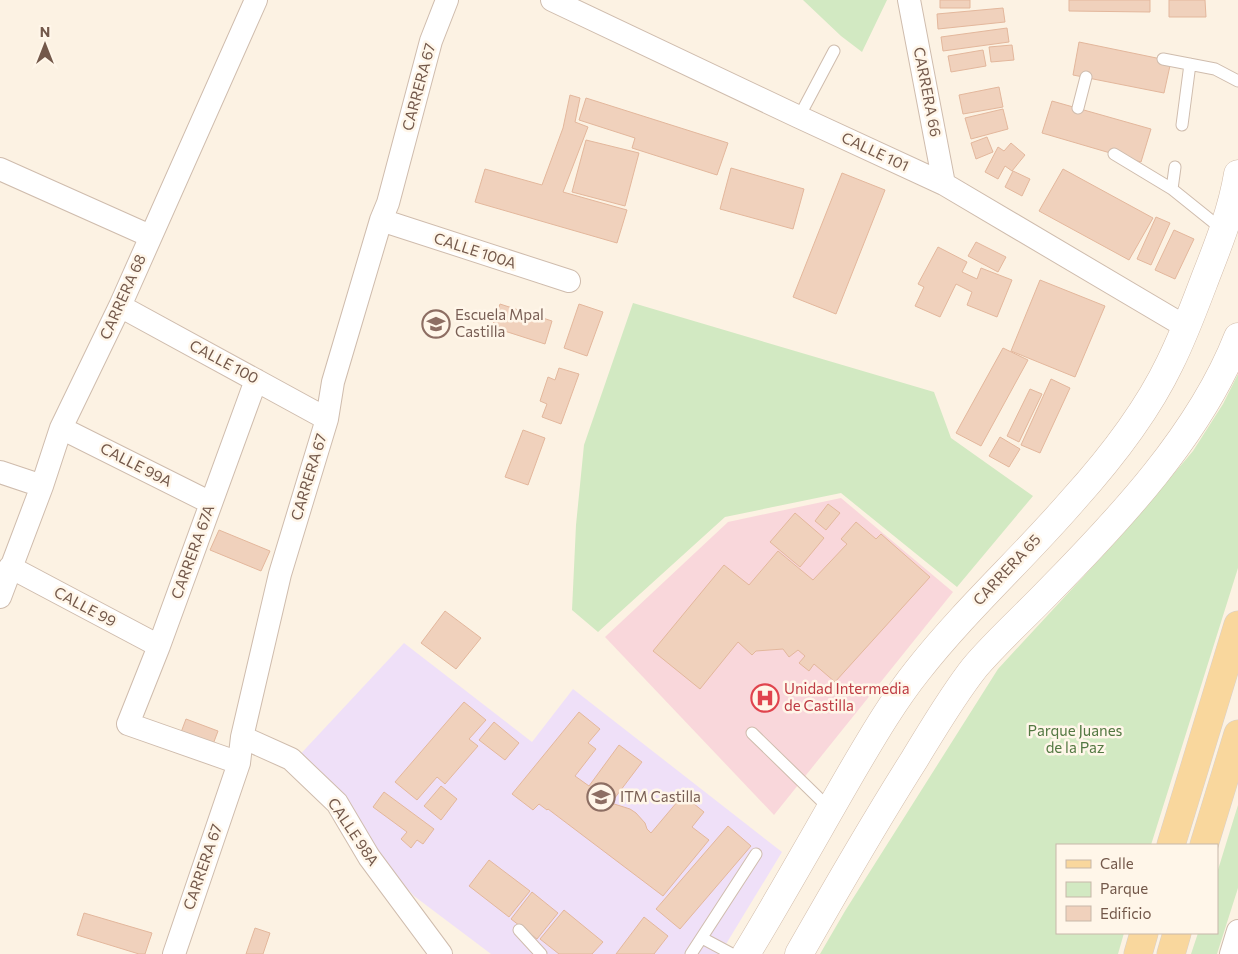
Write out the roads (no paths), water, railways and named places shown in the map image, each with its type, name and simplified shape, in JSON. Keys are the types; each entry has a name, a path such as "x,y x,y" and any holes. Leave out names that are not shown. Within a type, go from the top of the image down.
{"main road":[{"name":"CARRERA 65","path":"746,954 889,710 917,671 976,603 1073,500 1128,432 1151,399 1186,328 1224,231 1238,174"},
{"path":"799,954 882,811 957,692 991,649 1109,529 1168,458 1194,422 1216,383 1238,337"},
{"path":"1171,844 1238,625"},
{"path":"1204,844 1238,734"},
{"path":"1138,954 1144,934"},
{"path":"1170,954 1177,934"}],"street":[{"name":"CARRERA 68","path":"0,598 10,567 42,486 61,428 120,306 256,0"},
{"name":"CARRERA 67","path":"174,954 239,764 242,737 280,574 327,419 333,382 381,220 388,203 431,41 447,0"},
{"name":"CALLE 101","path":"552,0 576,5 799,117 944,184 1186,328"},
{"name":"CARRERA 66","path":"909,0 944,184"},
{"path":"0,168 150,236"},
{"name":"CALLE 100A","path":"381,220 569,281"},
{"name":"CALLE 100","path":"120,306 327,419"},
{"name":"CARRERA 67A","path":"239,764 128,724 159,646 256,380"},
{"name":"CALLE 99A","path":"61,428 211,503"},
{"path":"0,472 42,486"},
{"name":"CALLE 99","path":"10,567 159,646"},
{"name":"CALLE 98A","path":"242,737 291,759 337,803 369,857 441,954"},
{"path":"1231,954 1238,931"}],"lane":[{"path":"799,117 834,51"},
{"path":"1163,59 1215,69 1238,81"},
{"path":"1182,125 1190,64"},
{"path":"1078,108 1086,77"},
{"path":"1114,154 1172,189 1224,231"},
{"path":"1172,189 1175,167"},
{"path":"752,733 830,809"},
{"path":"691,954 756,854"},
{"path":"518,930 541,954"},
{"path":"702,938 732,954"}],"place":[{"name":"Escuela Mpal Castilla","path":"436,324"},
{"name":"Unidad Intermedia de Castilla","path":"765,698"},
{"name":"ITM Castilla","path":"601,797"}],"park label":[{"name":"Parque Juanes de la Paz","path":"1075,740"}]}
